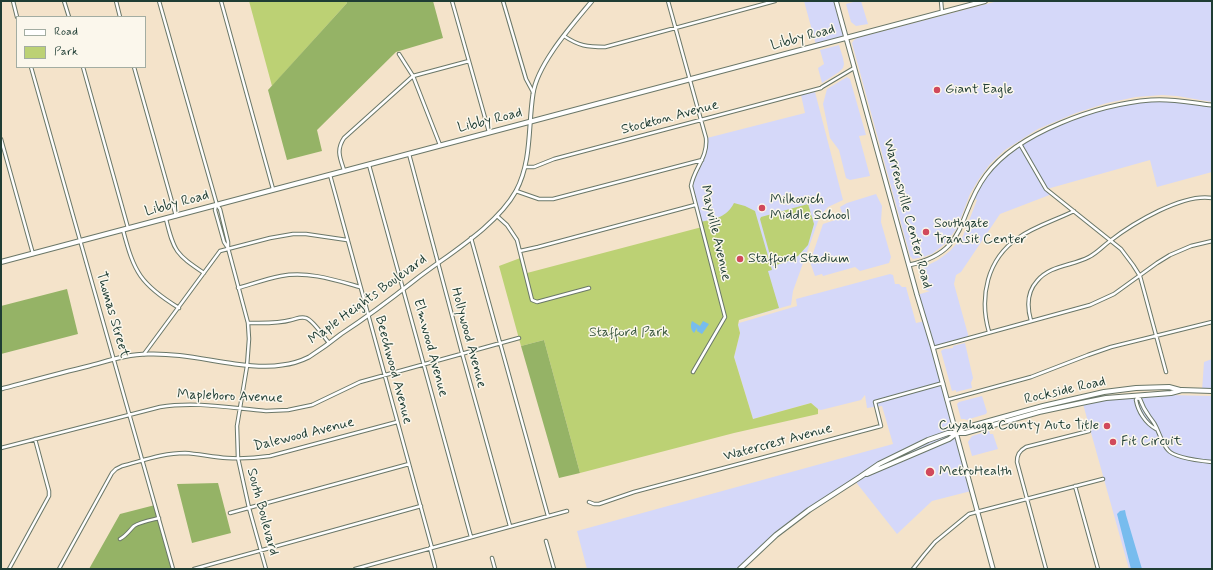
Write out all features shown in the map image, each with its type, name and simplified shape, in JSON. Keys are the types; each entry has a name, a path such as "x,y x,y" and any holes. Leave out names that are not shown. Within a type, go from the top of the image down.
{"main road":[{"name":"Warrensville Center Road","path":"836,1 993,569"},
{"name":"Libby Road","path":"1,262 985,1"},
{"name":"Rockside Road","path":"860,477 949,439 964,428 1072,398 1136,388 1169,387 1182,390 1212,391"},
{"name":"Rockside Road","path":"740,569 783,530 809,510 879,464 902,452 948,433 965,433 1039,412 1086,402 1171,393 1182,390"}],"street":[{"path":"13,1 17,16"},
{"path":"64,1 69,16"},
{"path":"116,1 120,16"},
{"name":"South Boulevard","path":"159,1 217,205 215,210 224,242 228,248 248,323 249,339 247,366 237,426 238,458 249,508 266,569"},
{"path":"221,1 273,190"},
{"path":"452,1 489,132"},
{"path":"504,1 526,79 533,92"},
{"name":"Maple Heights Boulevard","path":"1,389 114,359 144,354 159,354 247,366 280,366 307,358 368,316 471,238 497,216 516,191 525,166 530,137 533,92 539,76 548,58 563,36 592,1"},
{"name":"Mayville Avenue","path":"668,1 701,120 707,148 692,183 692,191 724,317 693,372"},
{"path":"563,36 582,46 605,47 775,1"},
{"path":"941,1 942,12"},
{"path":"400,54 413,76 440,145"},
{"path":"344,170 339,151 340,144 344,138 413,76 469,61"},
{"name":"Thomas Street","path":"31,68 173,569"},
{"path":"83,68 126,229 130,255 134,266 149,287 159,296 178,308"},
{"path":"134,68 176,216"},
{"name":"Stockton Avenue","path":"525,166 534,167 554,159 821,87 854,68"},
{"path":"909,265 929,260 941,253 948,246 961,229 972,202 986,175 1008,154 1031,137 1078,117 1127,104 1168,99 1212,105"},
{"path":"1,140 33,254"},
{"path":"1020,144 1046,189 1120,249 1127,256 1140,276 1166,372"},
{"name":"Hollywood Avenue","path":"408,154 510,526"},
{"path":"516,191 539,199 553,199 702,160"},
{"name":"Elmwood Avenue","path":"369,164 471,537"},
{"name":"Beechwood Avenue","path":"329,174 421,506 435,567"},
{"path":"1031,321 1029,311 1029,295 1031,289 1038,280 1052,270 1078,262 1091,256 1129,227 1162,209 1199,198 1212,198"},
{"path":"520,251 695,205"},
{"path":"989,332 985,318 984,298 989,276 998,258 1017,238 1074,211"},
{"path":"497,216 514,234 520,251 532,300 537,302 589,288"},
{"path":"166,218 171,238 177,253 204,273"},
{"path":"144,354 220,251 281,235 306,234 347,240"},
{"path":"471,238 548,516"},
{"path":"933,348 1090,305 1114,294 1156,263 1191,246 1212,241"},
{"path":"238,288 281,276 304,275 327,278 360,288"},
{"path":"248,323 267,324 284,322 300,317 307,318 329,343"},
{"path":"947,400 1031,377 1088,355 1212,322"},
{"name":"Mapleboro Avenue","path":"1,448 160,407 183,404 278,411 302,407 317,402 360,382 519,338"},
{"name":"Watercrest Avenue","path":"589,502 599,504 634,492 881,426 875,402 943,384"},
{"path":"1136,388 1136,400 1140,413 1148,423 1156,429"},
{"path":"1137,396 1169,452 1212,462"},
{"name":"Dalewood Avenue","path":"59,569 112,473 122,466 163,455 184,454 238,458 270,456 397,422"},
{"path":"1046,569 1017,462 1018,453 1027,447 1090,431"},
{"path":"9,569 49,496 35,439"},
{"path":"230,513 409,464"},
{"path":"913,569 924,554 946,532 969,514 1103,479"},
{"path":"1075,486 1098,569"},
{"path":"194,569 421,506"},
{"path":"355,569 567,511"},
{"path":"120,539 125,537 134,526 159,518"},
{"path":"546,541 554,569"},
{"path":"492,558 495,569"}],"shaded area":[{"path":"804,1 836,1 846,38 816,45"},
{"path":"861,1 868,24 856,26 851,22 846,4"},
{"path":"998,1 1212,1 1212,102 1162,95 1136,97 1107,103 1076,113 1038,129 1005,150 990,164 970,194 957,228 946,243 932,254 913,259 910,256 852,43 857,38"},
{"path":"839,45 843,58 843,68 822,83 818,68 824,64 820,50"},
{"path":"847,77 850,79 866,135 859,136 870,176 850,180 846,178 839,150 830,138 823,104 827,89"},
{"name":"Milkovich Middle School","path":"815,92 843,200 828,207 820,216 793,291 791,305 728,323 693,187 693,183 707,151 707,138 805,113 801,95"},
{"path":"1168,99 1212,105 1212,172 1157,187 1150,160 1047,189 1052,194 1000,214 961,272 956,275 954,284 969,338 933,348 971,491 932,501 897,534 855,481 783,530 740,569 587,569 577,531 893,444 882,406 867,408 865,395 861,400 821,410 811,403 753,419 734,357 740,333 739,323 797,306 796,299 890,274 893,275 895,284 906,287 916,323 925,321 917,295 930,291 925,290 920,272 923,271 922,268 938,260 950,251 963,236 977,200 974,198 986,175 997,164 1031,137 1077,117 1127,104"},
{"path":"876,194 882,206 881,222 891,257 889,263 860,271 855,267 823,276 822,274 815,276 810,262 823,224 843,216 840,207 847,203"},
{"path":"965,343 973,378 971,383 972,388 956,392 956,390 952,391 941,351"},
{"path":"1212,359 1212,391 1202,391 1204,362"},
{"path":"1168,395 1212,396 1212,569 1129,569 1083,404 1104,400"},
{"path":"982,396 987,412 986,414 966,420 961,419 957,404 959,402"},
{"path":"989,431 990,434 993,434 998,449 972,456 968,442 972,436"}],"green space":[{"path":"249,1 346,1 347,3 272,86"},
{"path":"346,1 433,1 443,38 396,52 317,130 322,151 287,160 268,90 347,3"},
{"name":"Stafford Park","path":"734,203 755,211 772,270 768,271 779,308 739,320 738,325 740,333 734,357 753,419 811,403 818,409 818,414 734,433 580,473 544,340 521,346 499,266 523,257 527,273 702,227 701,222 724,215"},
{"path":"808,204 814,224 808,245 798,256 773,266 760,219 761,217"},
{"path":"67,289 78,334 1,354 1,306"},
{"path":"544,340 580,473 559,478 521,346"},
{"path":"218,483 231,533 192,543 177,484"},
{"path":"155,505 173,569 89,569 120,514"}],"water":[{"path":"692,321 700,326 703,321 709,324 702,334 697,331 697,328 694,333 691,328"},
{"path":"1125,510 1142,569 1131,569 1117,514 1120,511"}],"place":[{"name":"Giant Eagle","path":"937,90"},
{"name":"Milkovich Middle School","path":"762,208"},
{"name":"Southgate Transit Center","path":"926,232"},
{"name":"Stafford Stadium","path":"740,259"},
{"name":"Cuyahoga County Auto Title","path":"1107,426"},
{"name":"Fit Circuit","path":"1113,442"},
{"name":"MetroHealth","path":"930,472"}]}
